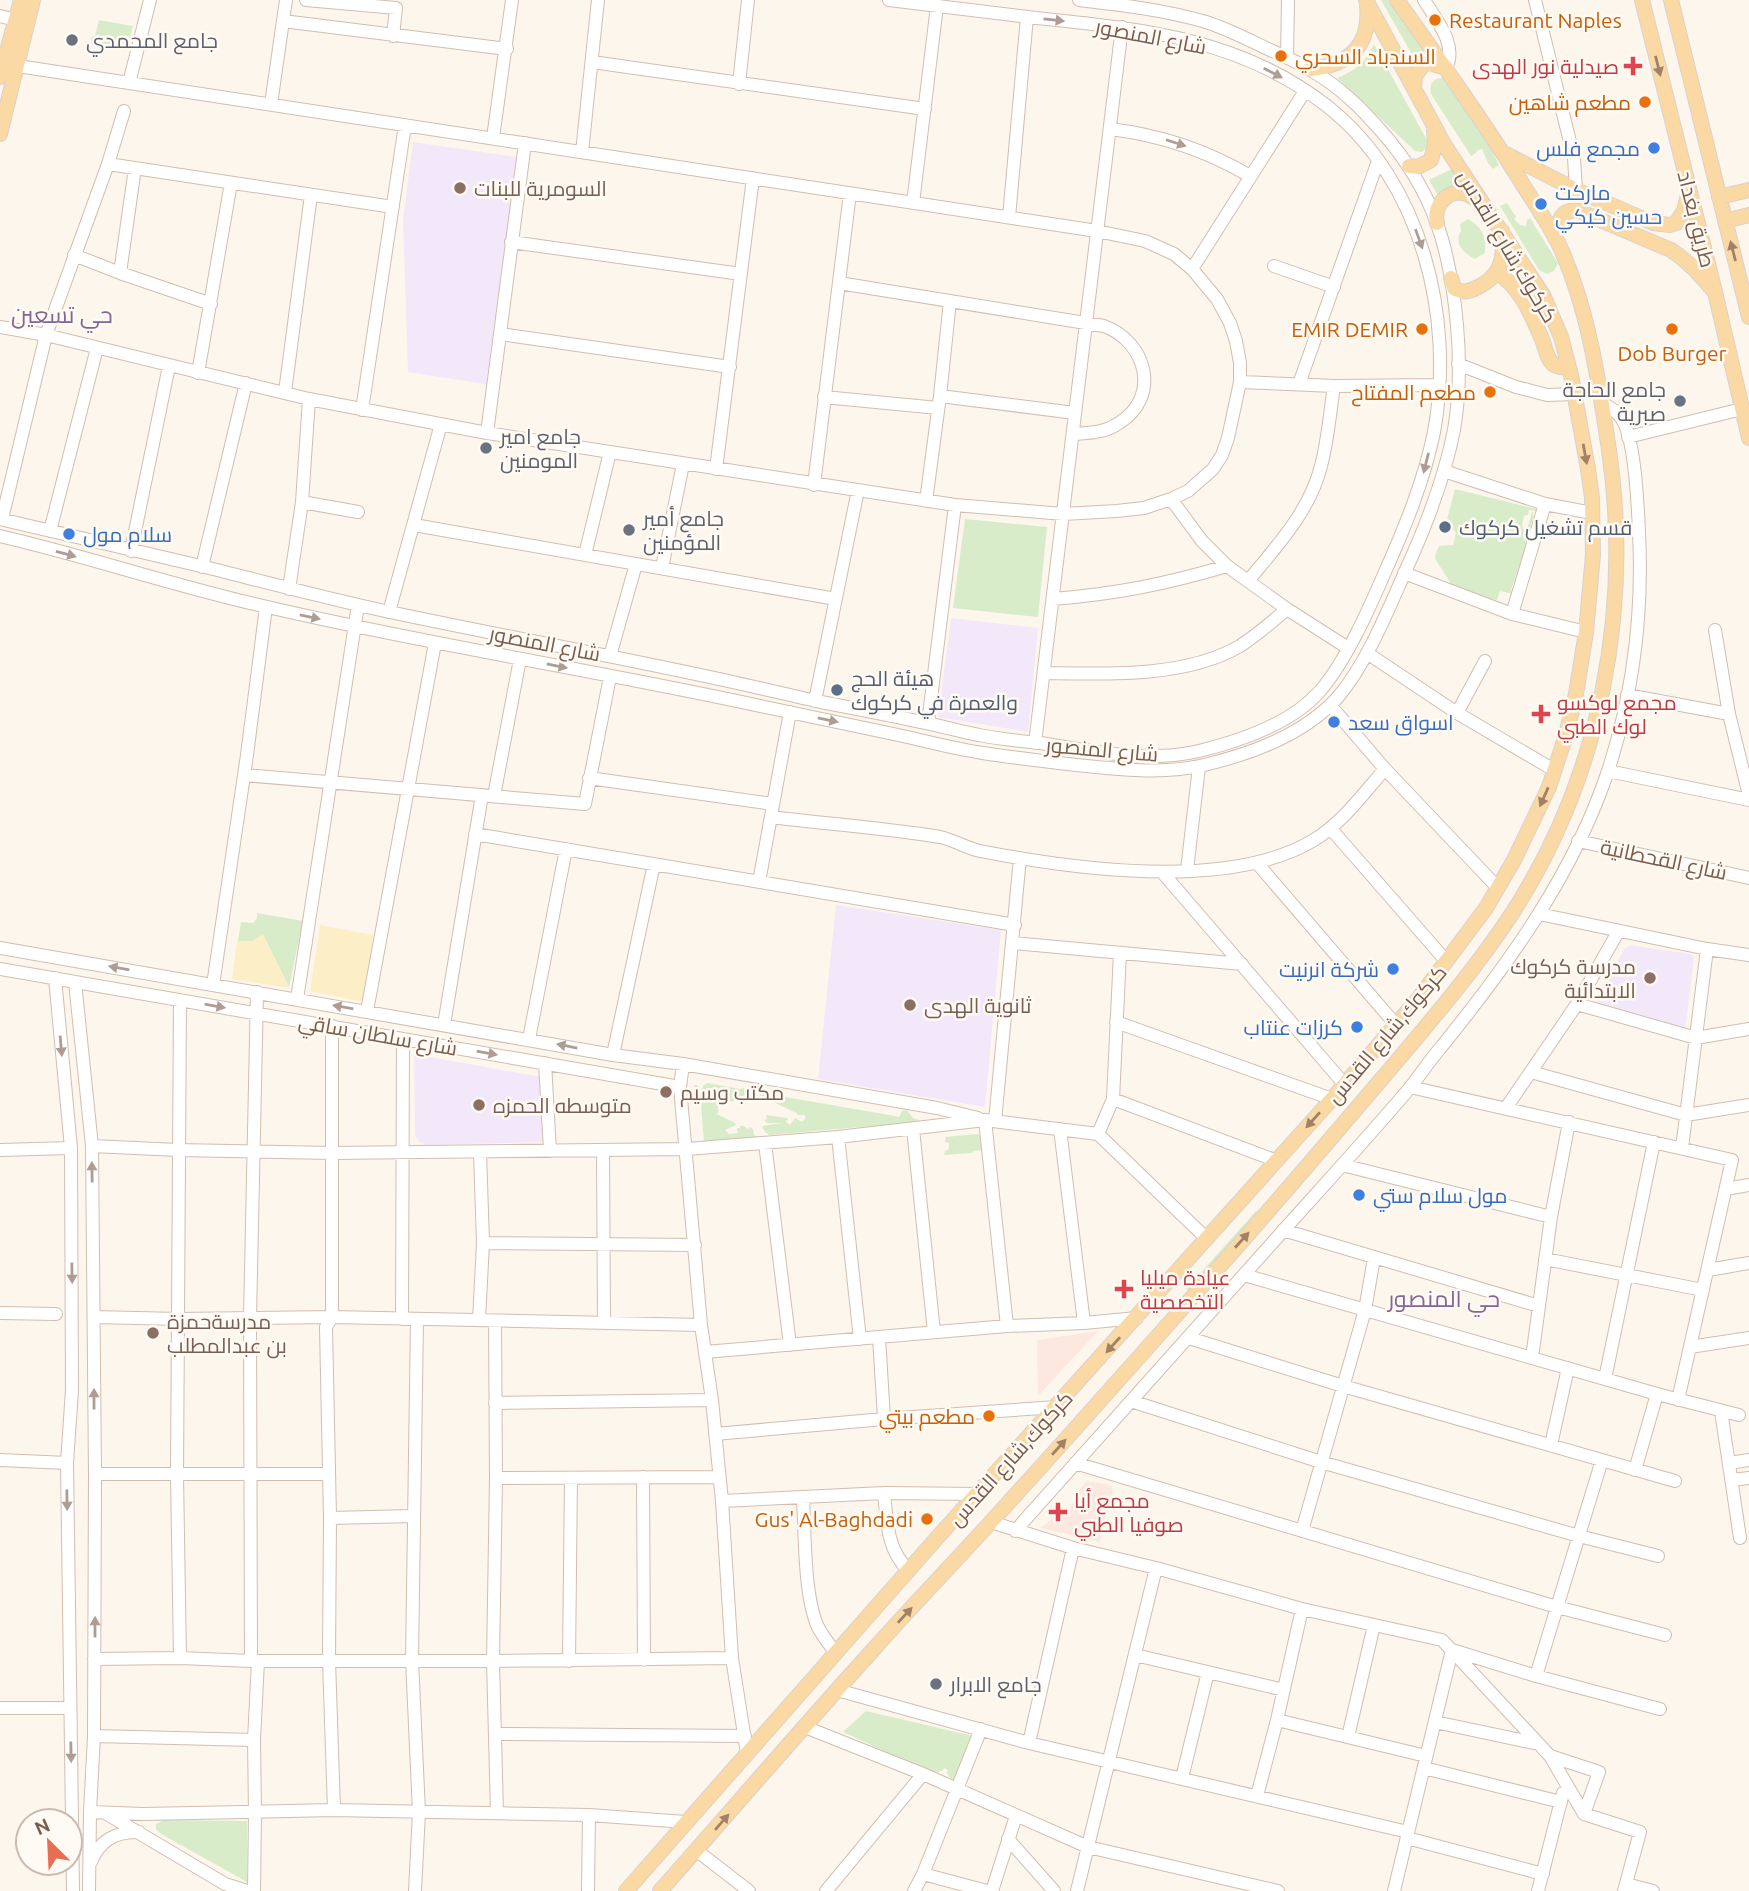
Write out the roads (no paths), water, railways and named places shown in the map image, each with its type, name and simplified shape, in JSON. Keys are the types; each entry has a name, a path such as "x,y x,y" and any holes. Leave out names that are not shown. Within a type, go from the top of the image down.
{"main road":[{"path":"0,77 21,0"},
{"path":"0,134 33,0"},
{"path":"1310,69 1327,67 1346,59 1360,45 1367,25 1366,0"},
{"name":"كركوك,شارع القدس","path":"626,1891 1396,1025 1486,908 1514,860 1554,770 1576,694 1586,632 1591,573 1592,513 1588,469 1569,368 1561,337 1549,308 1433,125 1366,0"},
{"name":"كركوك,شارع القدس","path":"660,1891 874,1648 991,1522 1300,1175 1399,1058 1468,974 1515,909 1542,862 1583,768 1605,680 1617,575 1613,475 1589,336 1575,285 1555,238 1503,153 1397,0"},
{"name":"طريق بغداد","path":"1642,0 1749,438"},
{"name":"طريق بغداد","path":"1671,0 1725,221 1745,287 1749,317"},
{"path":"1414,91 1415,76 1423,65 1438,64 1446,68"},
{"path":"1409,166 1418,167 1430,160 1435,144 1433,125"},
{"path":"1503,153 1576,190 1653,223 1676,223 1681,218 1689,190"},
{"path":"1719,197 1749,190"},
{"path":"1437,223 1435,218 1439,203 1451,194 1465,193 1486,206"},
{"path":"1555,238 1561,216 1571,210 1580,211 1671,250 1694,268 1715,292"},
{"path":"1725,221 1749,215"},
{"path":"1451,278 1454,289 1467,291 1489,280 1497,272 1502,253 1501,230"},
{"path":"1497,272 1513,284 1521,297 1550,362 1558,367 1569,368"},
{"path":"1591,573 1617,575"},
{"path":"1380,1044 1399,1058"},
{"path":"855,1632 874,1648"}],"street":[{"path":"130,83 150,0"},
{"path":"271,104 286,0"},
{"path":"306,0 396,8 393,36"},
{"path":"493,138 512,0"},
{"path":"582,152 598,0"},
{"path":"739,84 748,0"},
{"name":"شارع المنصور","path":"1,519 389,612 610,656 978,735 1081,750 1157,756 1190,753 1247,737 1301,708 1320,691 1348,648 1377,592 1424,474 1434,431 1439,386 1435,302 1422,244 1397,188 1365,143 1328,106 1258,65 1198,42 1166,34 1027,17 969,5 937,6 889,0"},
{"name":"شارع المنصور","path":"0,536 266,607 435,643 730,699 979,752 1112,769 1174,770 1199,767 1258,748 1286,735 1330,705 1367,653 1419,540 1444,471 1454,428 1459,347 1451,278 1437,223 1423,189 1409,166 1362,109 1310,69 1213,24 1125,3 1079,0"},
{"path":"1287,58 1288,0"},
{"path":"1424,0 1449,44 1450,56 1446,68"},
{"path":"1535,0 1574,158 1576,190"},
{"path":"913,202 937,6"},
{"path":"0,16 16,20"},
{"path":"1009,217 1027,17"},
{"path":"283,21 507,49"},
{"path":"1035,743 1122,27"},
{"path":"592,62 925,109"},
{"path":"0,327 46,335 309,399 486,433 955,505 1063,514 1144,508 1188,491 1213,469 1222,455 1234,416 1240,382 1238,351 1230,323 1217,299 1192,269 1174,254 1145,241 913,202 18,65"},
{"path":"1192,269 1305,91"},
{"path":"1,519 46,335 108,164 124,111"},
{"path":"362,410 405,125"},
{"path":"1110,129 1147,134 1183,144 1250,176"},
{"path":"486,433 525,143"},
{"path":"1299,384 1378,161"},
{"path":"108,164 393,207"},
{"path":"120,273 135,168"},
{"path":"716,469 753,178"},
{"path":"198,373 231,183"},
{"path":"814,485 850,193"},
{"path":"285,392 311,195"},
{"path":"511,242 741,274"},
{"path":"74,255 211,304"},
{"path":"1274,266 1334,287"},
{"path":"839,283 1115,330 1126,338 1140,358 1144,381 1138,406 1127,418 1104,430 1073,433"},
{"path":"926,500 950,301"},
{"path":"500,334 730,367"},
{"path":"50,531 97,348"},
{"path":"1458,364 1537,393 1575,394"},
{"path":"131,551 169,366"},
{"path":"1240,382 1334,386 1439,386"},
{"path":"202,567 246,383"},
{"path":"1248,581 1282,540 1310,495 1321,469 1334,386"},
{"path":"824,397 939,402 1075,413"},
{"path":"289,589 302,502 309,399"},
{"path":"1015,1531 1410,1087 1512,955 1539,914 1578,841 1608,771 1627,695 1636,639 1640,568 1636,491 1628,437 1621,417 1601,402"},
{"path":"1628,437 1742,409"},
{"path":"389,612 441,424"},
{"path":"585,555 610,452"},
{"path":"662,568 683,464"},
{"path":"1444,471 1545,504 1592,513"},
{"path":"815,701 858,490"},
{"path":"1171,499 1197,535 1227,566 1348,648"},
{"path":"302,502 358,512"},
{"path":"1512,614 1545,504"},
{"path":"928,723 955,505"},
{"path":"414,525 836,599"},
{"path":"1401,536 1419,540"},
{"path":"610,656 636,564"},
{"path":"1052,599 1158,585 1227,566"},
{"path":"1404,573 1512,614 1586,632"},
{"path":"297,999 358,605"},
{"path":"213,985 266,607"},
{"path":"1044,673 1106,674 1189,665 1239,646 1287,609"},
{"path":"1608,771 1749,798 1729,714 1715,630"},
{"path":"367,1011 435,643"},
{"path":"1367,653 1457,713 1554,770"},
{"path":"444,1024 475,834 488,795 520,659"},
{"path":"1457,713 1485,662"},
{"path":"244,775 584,804 610,677"},
{"path":"730,699 734,682"},
{"path":"1627,695 1729,714"},
{"path":"1330,705 1385,769 1498,888"},
{"path":"759,882 790,712"},
{"path":"1187,870 1199,767"},
{"path":"590,778 772,811 940,837 973,850 1020,858 1161,872 1256,863 1304,846 1331,829 1385,769"},
{"path":"1331,829 1447,962"},
{"path":"475,834 1015,925"},
{"name":"شارع القحطانية","path":"1578,841 1749,878"},
{"path":"529,1039 566,849"},
{"path":"1007,1326 990,1121 1013,943 1020,858"},
{"path":"1256,863 1396,1025"},
{"path":"613,1055 654,864"},
{"path":"1161,872 1345,1085"},
{"path":"1539,914 1618,932 1749,955"},
{"path":"1506,1108 1577,1004 1618,932"},
{"path":"1013,943 1242,964"},
{"path":"0,948 613,1055 683,1064 937,1108 990,1121 1098,1134 1207,1239"},
{"path":"1682,1148 1707,949"},
{"path":"1098,1134 1112,1099 1119,953"},
{"name":"شارع سلطان ساقي","path":"0,969 680,1087"},
{"path":"55,978 71,1148 72,1390 66,1463 73,1891"},
{"path":"75,982 92,1146 94,1736 89,1891"},
{"path":"254,1891 254,1661 249,1474 257,992"},
{"path":"180,1000 177,1475 180,1658"},
{"path":"1577,1004 1696,1038 1749,1029"},
{"path":"1116,1022 1332,1099"},
{"path":"332,1026 332,1317 326,1327 330,1518 329,1660 334,1810"},
{"path":"402,1319 403,1039"},
{"path":"545,1063 550,1151"},
{"path":"683,1064 680,1087 701,1325 722,1501 732,1658 747,1753"},
{"path":"1531,1072 1686,1115 1749,1105"},
{"path":"1410,1087 1732,1160 1678,1400"},
{"path":"1112,1099 1277,1161"},
{"path":"92,1146 332,1153 687,1149 990,1121"},
{"path":"1532,1358 1551,1217 1569,1122"},
{"path":"912,1129 934,1332"},
{"path":"1060,1129 1084,1323"},
{"path":"838,1137 860,1339"},
{"path":"1605,1379 1654,1142"},
{"path":"765,1143 790,1345"},
{"path":"0,1150 71,1148"},
{"path":"603,1150 604,1323"},
{"path":"480,1152 483,1243 480,1320"},
{"path":"1342,1165 1551,1217"},
{"path":"1726,1189 1749,1185"},
{"path":"1283,1230 1539,1306"},
{"path":"483,1243 695,1245"},
{"path":"1301,1531 1365,1310 1374,1258"},
{"path":"1545,1259 1703,1290"},
{"path":"1707,1270 1749,1263"},
{"path":"1244,1275 1721,1414 1744,1415"},
{"path":"0,1313 56,1314"},
{"path":"94,1317 332,1317 701,1325"},
{"path":"705,1352 1007,1326 1137,1318"},
{"path":"415,1891 419,1812 412,1660 417,1319"},
{"path":"495,1321 493,1661 497,1813"},
{"path":"879,1337 884,1419"},
{"path":"1189,1338 1343,1386 1675,1481"},
{"path":"1690,1347 1749,1338"},
{"path":"1551,1445 1568,1368"},
{"path":"1635,1469 1657,1394"},
{"path":"495,1403 712,1400"},
{"path":"1131,1401 1321,1462 1658,1556"},
{"path":"715,1434 1057,1407"},
{"path":"1721,1414 1740,1538"},
{"path":"0,1460 66,1463"},
{"path":"1536,1676 1602,1460"},
{"path":"1729,1463 1749,1461"},
{"path":"1075,1463 1557,1607 1665,1635"},
{"path":"95,1474 329,1474"},
{"path":"496,1478 719,1476"},
{"path":"643,1477 644,1660"},
{"path":"569,1661 571,1478"},
{"path":"1732,1480 1749,1478"},
{"path":"884,1493 890,1542 899,1561 909,1571"},
{"path":"722,1501 884,1493 977,1494"},
{"path":"803,1498 812,1608 821,1633 836,1653"},
{"path":"330,1518 414,1516"},
{"path":"991,1522 1073,1548 1302,1609 1442,1640 1550,1756 1584,1814 1640,1832 1625,1888 1653,1891"},
{"path":"1029,1743 1073,1548"},
{"path":"1077,1891 1156,1568"},
{"path":"1257,1796 1302,1609"},
{"path":"1348,1737 1374,1625"},
{"path":"1452,1650 1660,1709"},
{"path":"1394,1891 1452,1650"},
{"path":"1135,1656 1284,1690"},
{"path":"94,1660 180,1658 254,1661 569,1661 732,1658"},
{"path":"1182,1778 1208,1672"},
{"path":"837,1690 1029,1743 1257,1796 1408,1835 1543,1874"},
{"path":"0,1708 70,1707"},
{"path":"1277,1720 1348,1737 1561,1802"},
{"path":"1435,1722 1539,1744"},
{"path":"805,1727 957,1788 1088,1847 1278,1891"},
{"path":"914,1891 981,1729"},
{"path":"496,1734 745,1736"},
{"path":"94,1736 254,1740"},
{"path":"1550,1756 1599,1772 1584,1814"},
{"path":"826,1891 923,1774"},
{"path":"1538,1891 1566,1783"},
{"path":"90,1812 143,1814 334,1810 590,1815 686,1822"},
{"path":"104,1812 225,1885 247,1891"},
{"path":"137,1831 133,1826 134,1819 143,1814"},
{"path":"588,1891 590,1815"},
{"path":"922,1874 989,1891 1016,1816"},
{"path":"89,1869 102,1843 120,1833 137,1831"},
{"path":"1009,1839 1054,1891"},
{"path":"696,1850 750,1891"}],"place":[{"name":"Restaurant Naples","path":"1435,20"},
{"name":"جامع المحمدي","path":"72,40"},
{"name":"السندباد السحري","path":"1281,56"},
{"name":"صيدلية نور الهدى","path":"1633,66"},
{"name":"مطعم شاهين","path":"1645,102"},
{"name":"مجمع فلس","path":"1654,148"},
{"name":"السومرية للبنات","path":"460,188"},
{"name":"ماركت حسين كيكي","path":"1541,204"},
{"name":"EMIR DEMIR","path":"1422,329"},
{"name":"Dob Burger","path":"1672,329"},
{"name":"مطعم المفتاح","path":"1490,392"},
{"name":"جامع الحاجة صبرية","path":"1680,401"},
{"name":"جامع امير المومنين","path":"486,448"},
{"name":"قسم تشغيل كركوك","path":"1445,527"},
{"name":"جامع أمير المؤمنين","path":"629,530"},
{"name":"سلام مول","path":"69,534"},
{"name":"هيئة الحج والعمرة في كركوك","path":"837,690"},
{"name":"مجمع لوكسو لوك الطبي","path":"1541,714"},
{"name":"اسواق سعد","path":"1334,722"},
{"name":"شركة انرنيت","path":"1393,969"},
{"name":"مدرسة كركوك الابتدائية","path":"1650,978"},
{"name":"ثانوية الهدى","path":"910,1005"},
{"name":"كرزات عنتاب","path":"1357,1027"},
{"name":"مكتب وسيم","path":"666,1092"},
{"name":"متوسطه الحمزه","path":"479,1105"},
{"name":"مول سلام ستي","path":"1359,1195"},
{"name":"عيادة ميليا التخصصية","path":"1124,1289"},
{"name":"مدرسةحمزة بن عبدالمطلب","path":"153,1333"},
{"name":"مطعم بيتي","path":"989,1416"},
{"name":"مجمع أيا صوفيا الطبي","path":"1058,1512"},
{"name":"Gus' Al-Baghdadi","path":"927,1519"},
{"name":"جامع الابرار","path":"936,1684"}],"district":[{"name":"حي تسعين","path":"62,314"},
{"name":"حي المنصور","path":"1444,1298"}]}
